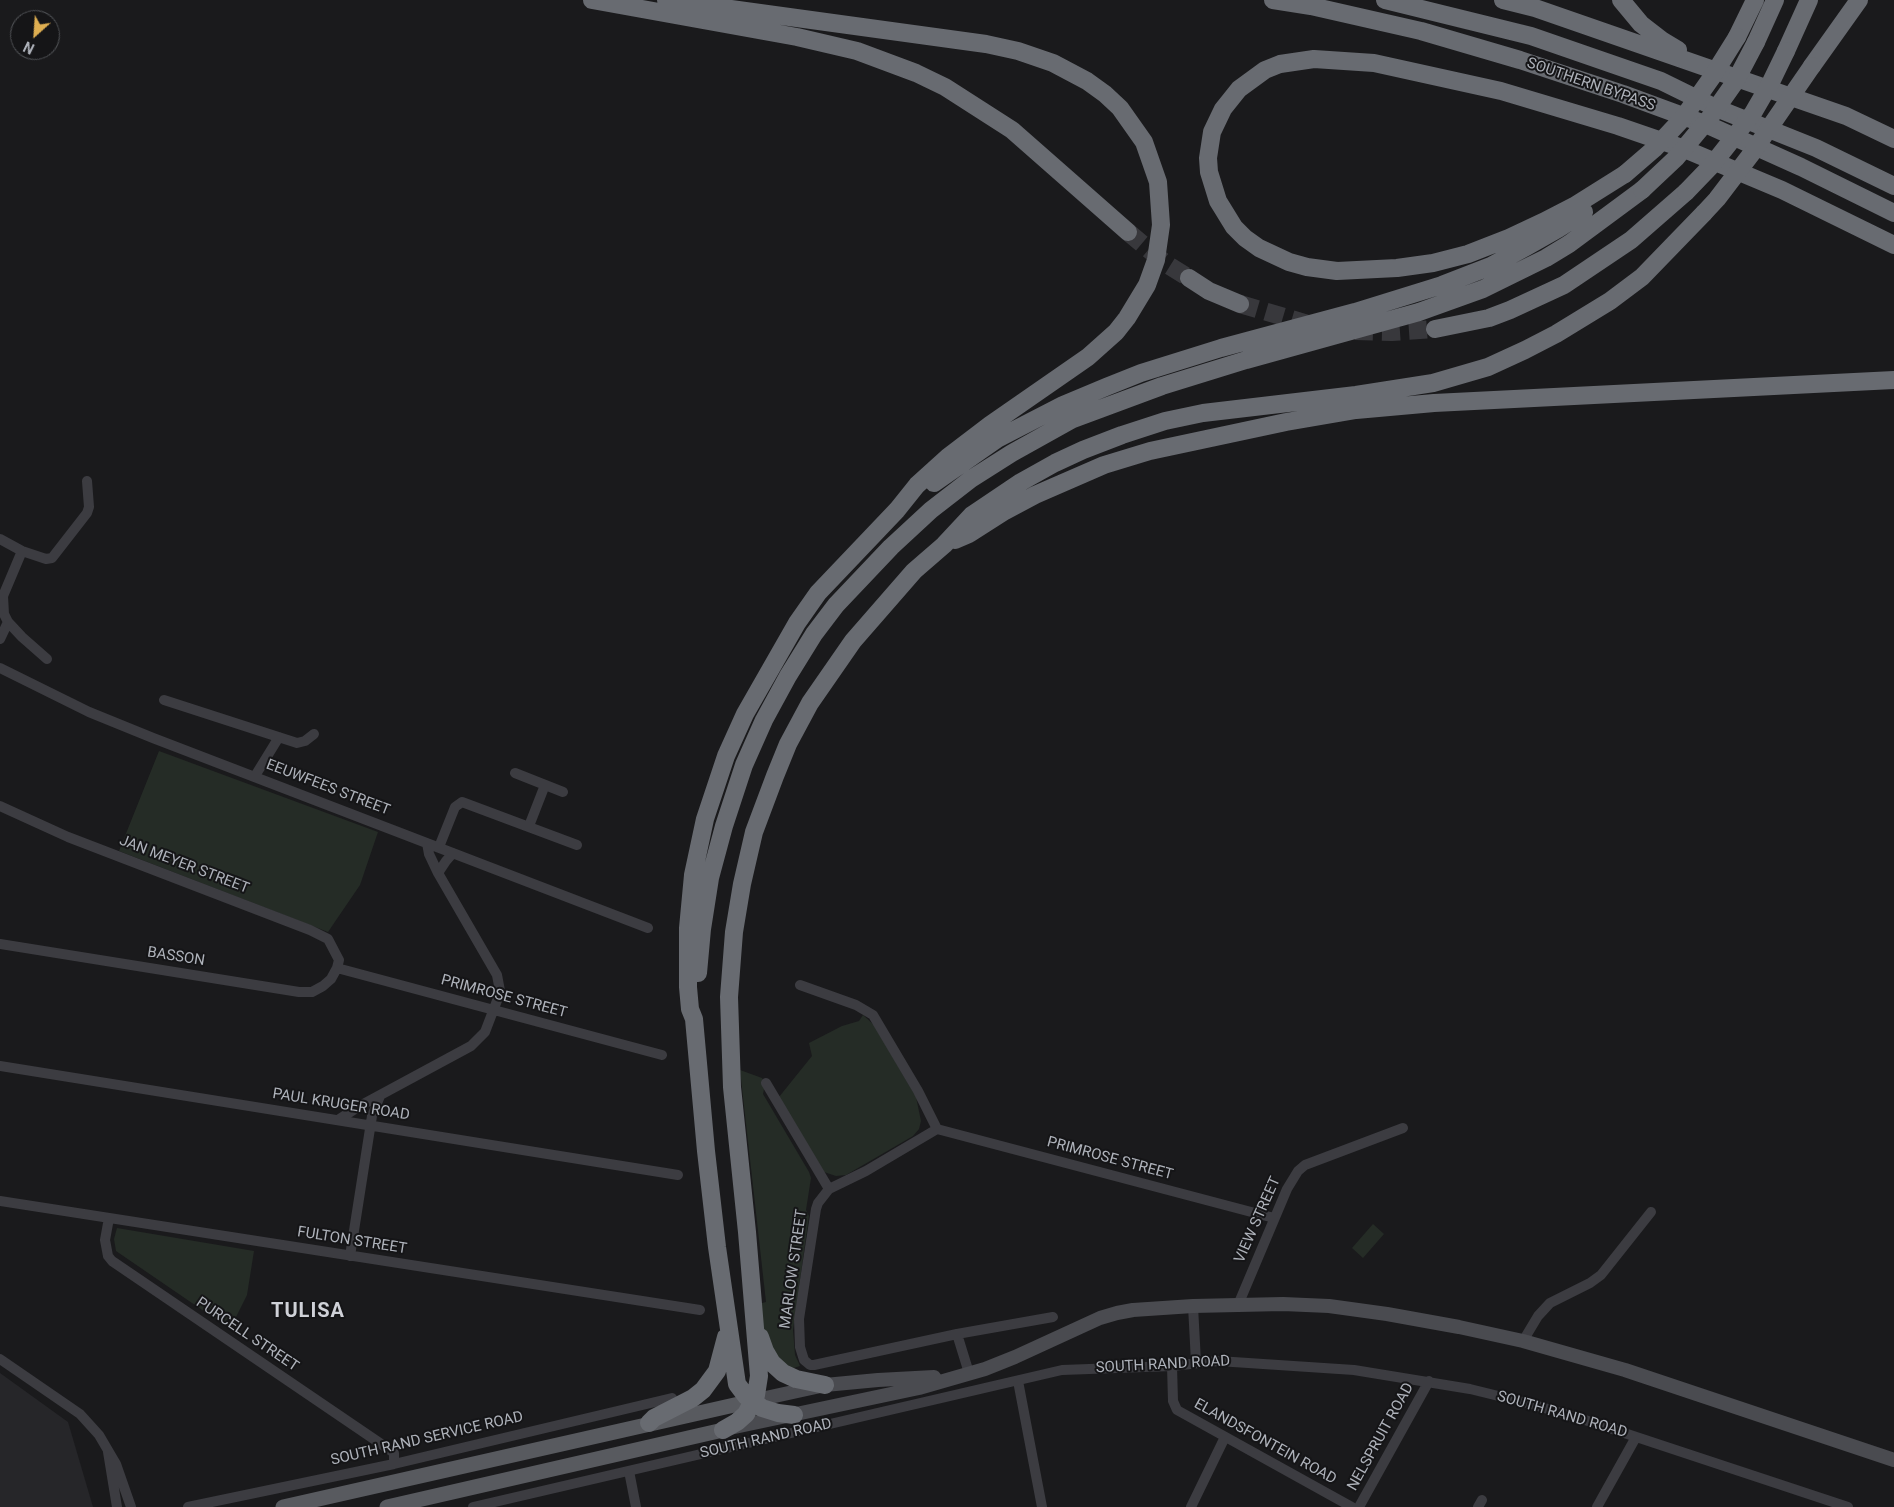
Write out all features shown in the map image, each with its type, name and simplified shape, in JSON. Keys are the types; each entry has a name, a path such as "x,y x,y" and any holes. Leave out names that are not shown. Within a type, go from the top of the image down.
{"highway":[{"path":"592,0 797,37 857,50 910,70 945,86 1012,130 1128,232"},
{"path":"666,0 986,44 1018,51 1069,70 1093,85 1120,108 1144,142 1158,182 1161,225 1156,260 1147,285 1116,332 1094,352 948,457 916,485 897,510 818,592 767,675 745,714 726,756 705,819 693,875 688,928 688,988 690,1009 694,1019"},
{"name":"SOUTHERN BYPASS","path":"1273,0 1311,6 1421,31 1520,60 1623,94 1710,126 1801,167 1894,213"},
{"name":"SOUTHERN BYPASS","path":"1385,0 1531,36 1661,81 1716,108 1816,148 1894,186"},
{"path":"1503,0 1544,11 1715,74 1846,116 1894,129"},
{"path":"1621,0 1632,16 1649,31 1663,42 1715,74"},
{"path":"1733,36 1745,0"},
{"path":"897,510 997,439 1106,386 1221,348 1364,310 1442,285 1491,266 1534,243 1578,216 1604,196 1671,131 1715,74 1733,36 1755,0"},
{"path":"794,1415 766,1410 752,1401 736,1384 717,1247 694,1019 702,929 710,878 724,826 744,765 764,720 808,642 836,604 891,548 932,510 971,479 1012,452 1073,420 1162,386 1246,360 1419,312 1491,285 1546,258 1569,244 1642,190 1676,158 1711,116 1735,82 1775,0"},
{"path":"1435,329 1489,318 1564,285 1630,240 1686,192 1712,165 1753,112 1771,82 1809,0"},
{"path":"723,1430 742,1418 758,1391 760,1376 732,1087 729,996 734,932 742,884 754,832 788,744 810,703 839,658 902,585 972,515 1022,482 1083,450 1165,421 1202,413 1356,395 1433,383 1470,373 1503,360 1556,334 1616,296 1642,277 1717,199 1752,153 1859,0"},
{"path":"1834,35 1872,0"},
{"path":"1623,176 1574,206 1543,222 1468,254 1433,263 1397,268 1336,271 1307,267 1289,262 1258,248 1245,238 1234,226 1218,201 1209,172 1209,144 1216,120 1229,99 1251,79 1265,70 1280,64 1314,59 1374,63 1501,91 1618,126 1682,148 1798,198 1894,245"},
{"path":"1846,116 1894,139"},
{"path":"1189,278 1209,291 1240,304"},
{"path":"944,545 969,534 1005,511 1036,495 1104,465 1159,449 1286,422 1356,410 1434,403 1894,380"},
{"path":"754,1320 765,1351 777,1368 796,1379 825,1385"},
{"path":"649,1423 654,1418 693,1398 711,1380 721,1360 729,1324"}],"main road":[{"name":"SOUTH RAND ROAD","path":"387,1507 723,1430 919,1388 1015,1357 1100,1318 1133,1310 1193,1306 1314,1305 1354,1309 1459,1327 1523,1341 1625,1370 1894,1460"},
{"name":"SOUTH RAND ROAD","path":"282,1507 487,1462 649,1423 825,1385 955,1376"}],"street":[{"path":"0,539 22,551 46,559 52,558 87,513 89,507 87,482"},
{"path":"22,551 2,596 4,614 8,622 32,648 47,660"},
{"path":"0,639 8,622"},
{"name":"EEUWFEES STREET","path":"0,668 89,712 648,928"},
{"path":"164,700 302,743 314,734"},
{"path":"256,776 279,737"},
{"path":"515,773 562,792"},
{"path":"528,826 545,785"},
{"path":"439,848 455,807 462,802 578,845"},
{"name":"JAN MEYER STREET","path":"0,806 68,837 310,930 328,939 339,960 337,968"},
{"path":"338,1120 471,1046 485,1032 494,1010 500,991 497,975 438,873 429,854 427,843"},
{"path":"438,873 453,853"},
{"name":"BASSON","path":"0,944 300,992 312,992 323,986 331,979 337,968"},
{"name":"PRIMROSE STREET","path":"337,968 662,1055"},
{"path":"766,1083 830,1189 866,1171 937,1129 918,1091 873,1015 856,1005 800,985"},
{"name":"PAUL KRUGER ROAD","path":"0,1066 678,1175"},
{"path":"350,1256 374,1108 380,1096"},
{"name":"VIEW STREET","path":"1238,1305 1274,1218 1291,1181 1301,1167 1403,1128"},
{"name":"PRIMROSE STREET","path":"937,1129 1274,1218"},
{"name":"MARLOW STREET","path":"830,1189 820,1200 816,1209 799,1319 800,1348 802,1357 806,1362 814,1365 957,1334"},
{"name":"FULTON STREET","path":"0,1201 700,1310"},
{"path":"1523,1341 1538,1316 1550,1303 1590,1283 1601,1275 1651,1212"},
{"name":"PURCELL STREET","path":"109,1218 105,1240 108,1256 112,1261 394,1453 394,1464"},
{"path":"1193,1306 1196,1362"},
{"path":"969,1373 957,1334 1053,1317"},
{"path":"0,1359 80,1414 99,1435 116,1464 131,1507"},
{"name":"SOUTH RAND ROAD","path":"474,1507 1075,1369 1172,1366 1196,1362 1238,1361 1354,1370 1470,1389 1531,1404 1636,1436 1848,1507"},
{"name":"ELANDSFONTEIN ROAD","path":"1172,1366 1173,1401 1177,1410 1352,1507"},
{"path":"1018,1381 1042,1507"},
{"name":"NELSPRUIT ROAD","path":"1359,1507 1428,1381"},
{"name":"SOUTH RAND SERVICE ROAD","path":"188,1507 394,1464 672,1398"},
{"path":"1597,1507 1636,1436"},
{"path":"1191,1507 1224,1437"},
{"path":"108,1451 114,1504"},
{"path":"629,1471 636,1507"}],"shaded area":[{"path":"159,751 378,832 360,885 328,932 119,851"},
{"path":"863,1015 874,1025 916,1097 921,1121 919,1129 913,1136 846,1175 836,1176 824,1172 779,1097 812,1056 809,1043 842,1026 859,1021"},
{"path":"740,1070 762,1078 765,1084 763,1094 811,1178 806,1210 809,1216 793,1330 795,1355 800,1366 784,1371 768,1354 761,1317 762,1303 766,1302"},
{"path":"1373,1224 1384,1234 1363,1258 1352,1248"},
{"path":"117,1228 254,1251 247,1295 230,1329 116,1251 114,1239"},
{"path":"0,1373 68,1422 93,1507 0,1507"}],"tunnel":[{"path":"1128,232 1165,263 1189,278"},
{"path":"1240,304 1315,326"},
{"path":"1355,331 1392,332 1435,329"}],"district":[{"name":"TULISA","path":"308,1312"}]}
